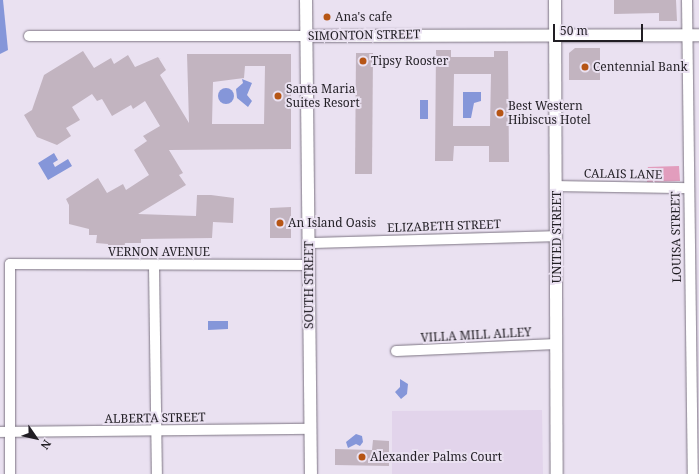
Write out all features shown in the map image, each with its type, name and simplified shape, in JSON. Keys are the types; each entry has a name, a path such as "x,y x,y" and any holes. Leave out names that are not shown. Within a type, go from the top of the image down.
{"street":[{"name":"SOUTH STREET","path":"306,0 311,474"},
{"name":"UNITED STREET","path":"555,0 554,37 557,186 557,474"},
{"name":"LOUISA STREET","path":"687,0 693,35 688,188 693,474"},
{"name":"SIMONTON STREET","path":"29,36 525,34 554,37 693,35"},
{"name":"CALAIS LANE","path":"557,186 688,188"},
{"name":"ELIZABETH STREET","path":"309,243 556,236"},
{"name":"VERNON AVENUE","path":"5,432 10,264 154,266 309,265"},
{"path":"154,266 157,474"},
{"name":"VILLA MILL ALLEY","path":"396,351 557,344"},
{"name":"ALBERTA STREET","path":"5,432 310,429"},
{"path":"5,432 10,474"}],"shaded area":[{"path":"679,166 680,181 647,182 647,167"},
{"path":"542,410 543,474 392,474 392,411"}],"water":[{"path":"0,0 3,0 8,50 0,54"},
{"path":"242,79 252,83 247,95 252,101 248,107 237,98 236,89 243,83"},
{"path":"223,88 229,88 234,93 232,102 229,104 223,104 218,99 218,93"},
{"path":"463,92 481,92 481,101 474,103 471,118 463,118"},
{"path":"420,100 428,100 428,119 420,119"},
{"path":"54,153 58,160 53,163 55,167 68,159 72,166 48,180 38,163"},
{"path":"208,321 228,321 228,329 208,330"},
{"path":"400,379 408,384 407,394 401,399 395,392 400,387"},
{"path":"356,434 362,436 363,442 360,446 356,444 348,448 346,442"}],"building":[{"path":"614,0 676,0 677,21 659,21 659,13 614,14"},
{"name":"Centennial Bank","path":"575,48 600,48 600,80 569,80 569,53"},
{"name":"Best Western Hibiscus Hotel","path":"436,50 451,50 451,57 494,57 494,51 508,51 509,162 489,162 489,146 454,146 453,161 435,161","holes":["454,74 491,74 490,126 453,126"]},
{"path":"83,51 94,68 111,58 114,64 128,55 135,67 158,57 166,70 160,75 189,123 187,54 291,54 291,149 169,150 183,173 179,175 186,185 138,214 196,216 197,195 211,195 234,198 233,223 213,222 212,238 141,239 141,243 125,243 124,249 108,249 108,244 96,243 97,235 89,235 89,229 69,224 69,205 66,199 98,178 107,193 123,184 126,190 149,175 134,150 147,141 143,136 160,126 145,101 133,109 131,105 112,116 102,99 97,101 92,94 72,107 80,120 66,128 71,136 57,145 37,137 24,115 32,110 44,75","holes":["245,66 265,66 264,124 212,124 213,82 244,78"]},
{"path":"356,53 373,53 372,174 355,174"},
{"name":"An Island Oasis","path":"291,207 291,238 270,238 270,208"},
{"name":"Alexander Palms Court","path":"373,440 389,441 389,466 335,465 335,449 372,450"}],"place":[{"name":"Ana's cafe","path":"327,17"},
{"name":"Tipsy Rooster","path":"363,61"},
{"name":"Centennial Bank","path":"585,67"},
{"name":"Santa Maria Suites Resort","path":"278,96"},
{"name":"Best Western Hibiscus Hotel","path":"500,113"},
{"name":"An Island Oasis","path":"280,223"},
{"name":"Alexander Palms Court","path":"362,457"}]}
